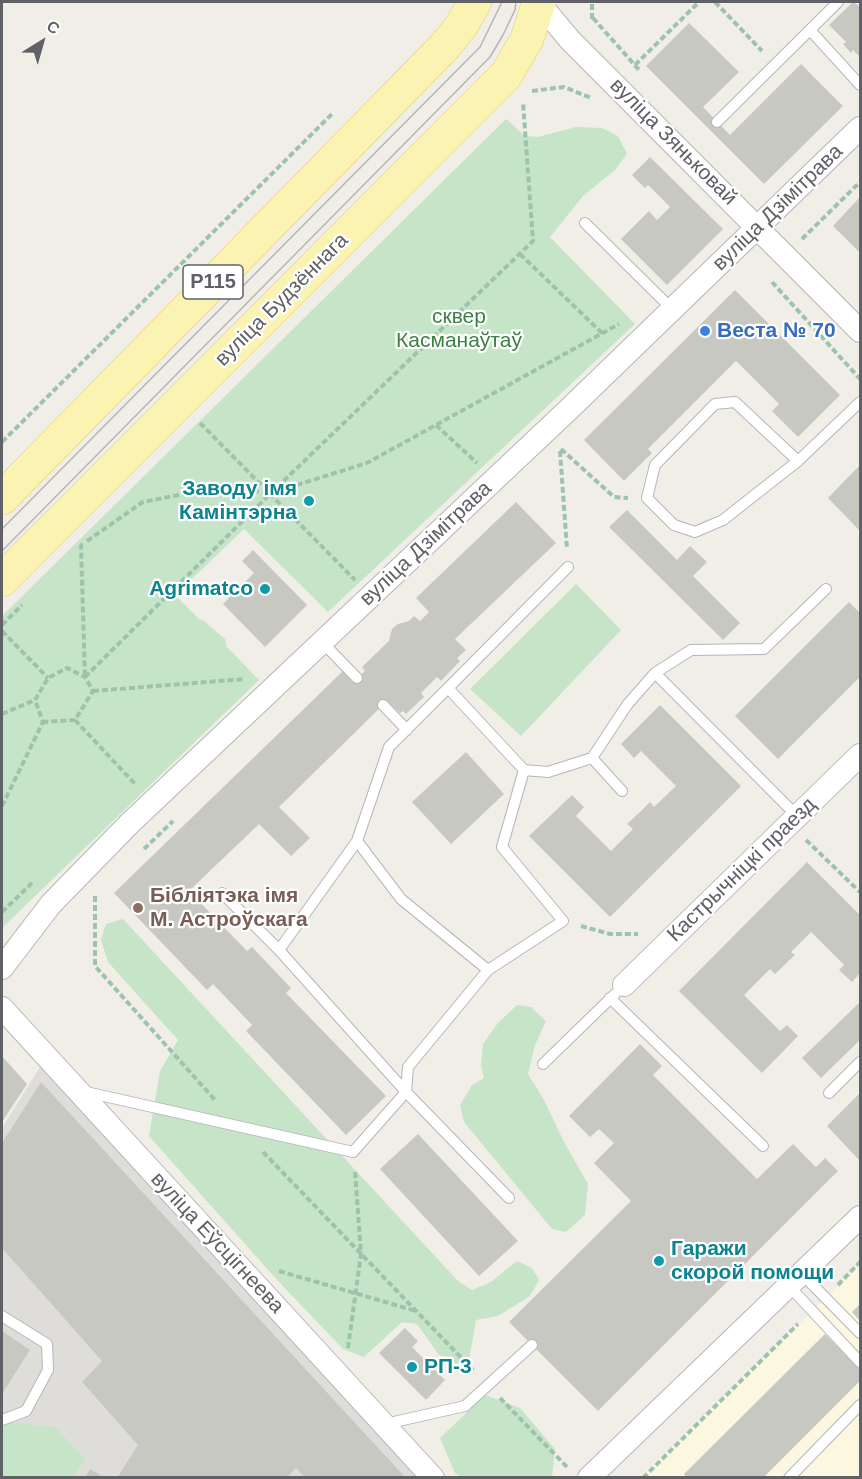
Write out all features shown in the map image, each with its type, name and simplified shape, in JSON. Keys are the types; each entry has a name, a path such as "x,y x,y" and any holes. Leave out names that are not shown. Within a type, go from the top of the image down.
{"main road":[{"name":"Р115","path":"2,498 446,45 461,26 475,2"},
{"name":"вуліца Будзённага","path":"2,580 506,75 527,39 539,2"}],"street":[{"name":"вуліца Зяньковай","path":"539,2 570,40 861,331"},
{"name":"вуліца Дзімітрава","path":"2,968 51,904 130,823 861,128"},
{"name":"Кастрычніцкі праезд","path":"617,992 673,935 861,755"},
{"name":"вуліца Еўсцігнеева","path":"2,1008 433,1478"},
{"path":"579,1473 795,1280 861,1217"}],"lane":[{"path":"717,122 838,2"},
{"path":"810,30 861,85"},
{"path":"585,223 672,309"},
{"path":"798,461 735,402 716,404 655,465 646,498 674,525 695,532 723,520 798,461 861,402"},
{"path":"279,950 357,841 389,747 568,567"},
{"path":"448,688 524,770 548,772 592,758 627,705 655,673 691,650 764,649 826,589"},
{"path":"322,642 357,678"},
{"path":"655,673 794,821"},
{"path":"383,705 406,730"},
{"path":"592,758 622,791"},
{"path":"75,1090 353,1152 406,1092 408,1067 488,970 563,921 502,847 524,770"},
{"path":"357,841 401,898 488,970"},
{"path":"222,892 279,950 406,1092 509,1198"},
{"path":"543,1064 617,992 763,1146"},
{"path":"829,1093 861,1062"},
{"path":"795,1280 825,1298 861,1333"},
{"path":"795,1280 812,1310 861,1362"},
{"path":"2,1316 47,1344 48,1370 26,1412 2,1420"},
{"path":"384,1424 465,1406 532,1345"},
{"path":"789,1478 861,1406"}],"path":[{"path":"587,23 593,18 593,2"},
{"path":"635,66 699,2"},
{"path":"715,2 775,64"},
{"path":"85,677 271,493 533,241 522,92 564,87 597,101"},
{"path":"2,442 339,107"},
{"path":"861,182 766,275 861,379"},
{"path":"520,254 602,333"},
{"path":"81,545 143,502 219,487 271,493 367,463 620,323"},
{"path":"195,418 357,581"},
{"path":"436,425 480,466"},
{"path":"568,567 559,447 614,497 646,498"},
{"path":"74,539 81,545 85,677 93,691"},
{"path":"2,630 48,678"},
{"path":"2,714 35,700 48,678 67,668 85,677"},
{"path":"93,691 252,679"},
{"path":"75,720 93,691"},
{"path":"2,806 43,722 35,700"},
{"path":"43,722 75,720"},
{"path":"75,720 137,786"},
{"path":"794,821 861,892"},
{"path":"94,896 95,966 238,1126 488,1386 579,1473"},
{"path":"563,921 610,934 673,935"},
{"path":"343,1380 361,1254 353,1152"},
{"path":"229,1256 416,1311"},
{"path":"825,1298 861,1262"},
{"path":"643,1478 812,1310"}],"shaded area":[{"path":"40,1067 419,1477 2,1477 2,1128"},
{"path":"860,1265 860,1477 640,1477"}],"green space":[{"name":"сквер Касманаўтаў","path":"506,119 525,136 538,137 576,127 602,128 618,136 627,154 615,170 583,196 550,237 635,324 328,612 244,529 175,595 199,619 225,639 226,646 259,680 2,928 2,616"},
{"path":"576,584 621,630 521,736 470,689"},
{"path":"123,919 458,1281 472,1290 491,1282 517,1261 532,1268 539,1280 530,1296 498,1316 476,1320 469,1360 456,1364 439,1355 417,1324 402,1322 364,1357 343,1349 278,1281 149,1136 160,1071 178,1040 108,962 101,940 106,924"},
{"path":"517,1005 531,1007 546,1021 535,1045 528,1074 588,1184 585,1215 566,1232 552,1229 464,1122 460,1105 472,1085 484,1078 481,1065 483,1044 498,1023"},
{"path":"485,1395 520,1408 555,1449 552,1477 461,1477 455,1473 440,1438"},
{"path":"6,1422 55,1427 85,1459 72,1477 2,1477 2,1427"}],"building":[{"path":"853,2 860,5 860,57 853,50 851,53 843,44 846,42 829,25"},
{"path":"689,23 739,72 703,107 730,135 801,64 843,106 764,184 646,66"},
{"path":"650,157 723,229 667,285 621,239 649,211 657,220 670,207 648,185 645,188 632,175"},
{"path":"860,197 860,253 833,226"},
{"path":"735,290 840,395 798,437 772,411 779,404 736,361 648,449 652,453 624,481 584,440"},
{"path":"860,465 860,531 828,498"},
{"path":"516,502 556,543 455,639 466,650 457,658 460,661 441,681 437,677 421,693 424,697 406,714 403,711 400,713 387,701 279,807 310,838 291,856 259,824 189,891 247,951 252,947 291,988 286,993 386,1096 346,1135 246,1031 252,1025 213,984 207,990 114,893 343,671 354,682 365,671 362,667 389,641 392,629 414,616 420,621 429,612 416,598"},
{"path":"627,510 677,560 690,546 707,562 693,576 740,623 723,640 609,527"},
{"name":"Agrimatco","path":"253,550 307,605 265,647 223,604 254,573 242,561"},
{"path":"849,602 860,613 860,677 778,759 735,716"},
{"path":"660,705 741,786 610,917 529,836 572,795 584,807 576,816 611,851 633,829 627,824 650,802 654,807 676,786 641,751 634,758 621,744"},
{"path":"466,752 504,794 451,844 412,802"},
{"path":"807,862 860,915 860,973 852,982 839,970 844,965 811,932 791,952 795,955 775,974 770,969 744,995 780,1031 787,1025 798,1036 762,1073 679,991"},
{"path":"860,1002 860,1040 821,1078 802,1058"},
{"name":"Гаражи скорой помощи","path":"640,1044 662,1066 653,1075 757,1179 793,1144 816,1167 825,1158 838,1171 598,1411 509,1322 631,1201 594,1163 614,1143 599,1129 590,1137 569,1116"},
{"path":"2,1056 27,1084 2,1122"},
{"path":"41,1082 406,1478 305,1478 296,1468 286,1478 117,1478 138,1445 82,1382 102,1361 2,1248 2,1143"},
{"path":"860,1093 860,1161 827,1126"},
{"path":"418,1134 518,1241 479,1276 380,1169"},
{"path":"860,1304 860,1321 852,1312"},
{"name":"РП-3","path":"405,1328 418,1341 412,1347 445,1380 426,1400 379,1353"},
{"path":"2,1331 30,1350 2,1394"},
{"path":"825,1334 860,1369 860,1381 763,1478 687,1478 684,1474"},
{"path":"90,1469 105,1478 85,1478"}],"tram line":[{"path":"2,529 480,47 502,2"},
{"path":"2,551 490,57 515,10 516,2"}],"place":[{"name":"Веста № 70","path":"705,331"},
{"name":"Заводу імя Камінтэрна","path":"309,501"},
{"name":"Agrimatco","path":"265,589"},
{"name":"Бібліятэка імя М. Астроўскага","path":"138,908"},
{"name":"Гаражи скорой помощи","path":"659,1261"},
{"name":"РП-3","path":"412,1367"}]}
